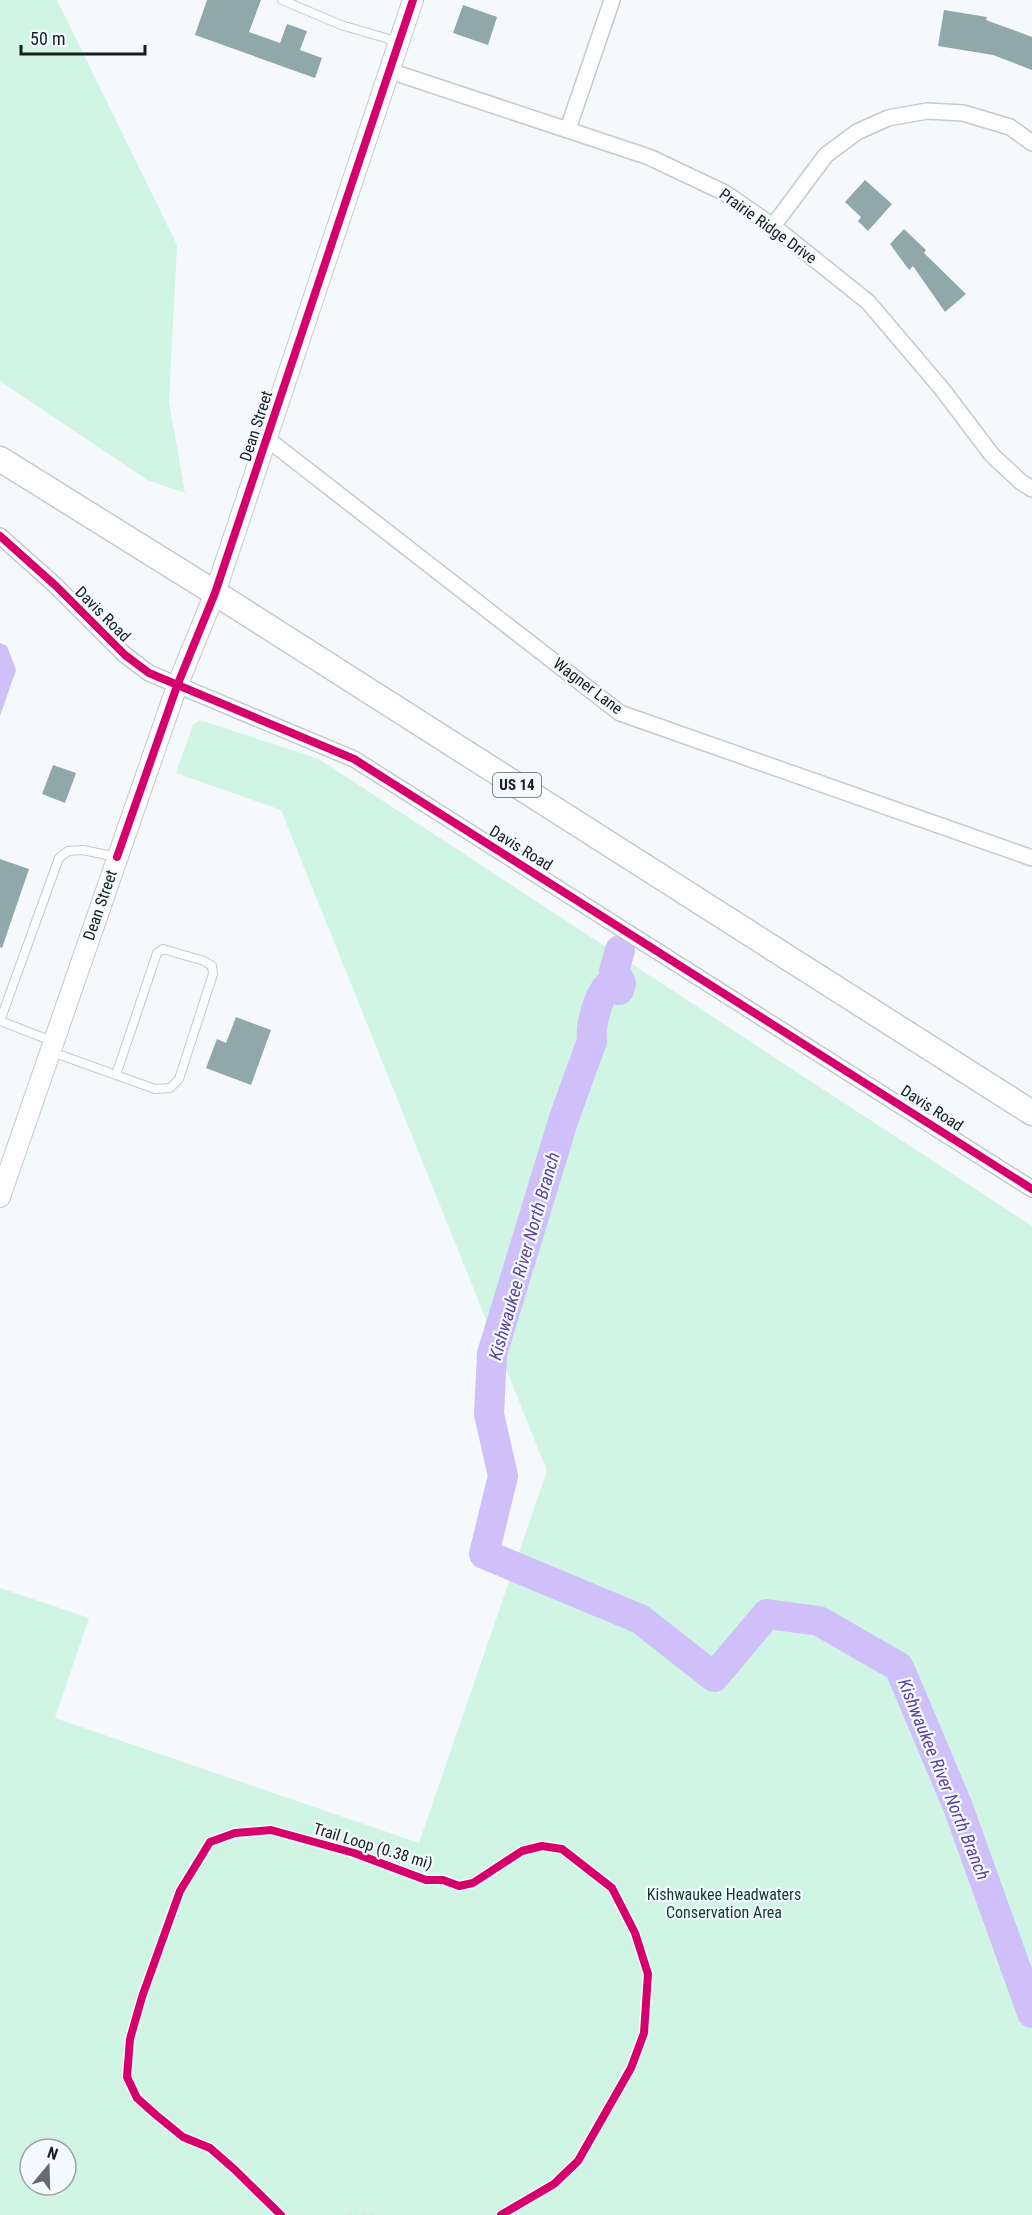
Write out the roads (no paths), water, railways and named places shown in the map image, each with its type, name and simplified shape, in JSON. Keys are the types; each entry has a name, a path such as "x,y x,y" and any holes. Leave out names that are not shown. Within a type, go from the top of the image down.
{"main road":[{"name":"US 14","path":"0,459 215,593 1032,1113"}],"street":[{"name":"Dean Street","path":"0,1197 177,686 215,593 413,0"},
{"path":"568,129 612,0"},
{"name":"Prairie Ridge Drive","path":"390,71 649,157 716,188 773,226 868,302 942,389 992,455 1032,489"},
{"path":"773,226 826,155 857,132 888,118 927,111 963,113 1010,127 1032,143"},
{"name":"Wagner Lane","path":"266,438 620,713 1032,858"},
{"name":"Davis Road","path":"0,536 56,586 125,655 149,673 304,736 354,759 1032,1189"}],"lane":[{"path":"282,0 341,25 400,42"},
{"path":"116,1075 157,953 164,949 204,961 212,966 213,974 179,1079 170,1088 155,1089 116,1075 0,1021 59,858 68,850 83,850 117,857"}],"waterway":[{"name":"Kishwaukee River North Branch","path":"620,950 614,971 621,983 619,990 608,986 595,1012 592,1041 564,1118 492,1354 489,1414 503,1476 484,1554 640,1619 714,1677 767,1614 819,1621 899,1667 958,1807 1032,2013"}],"park label":[{"name":"Kishwaukee Headwaters Conservation Area","path":"724,1903"}]}
